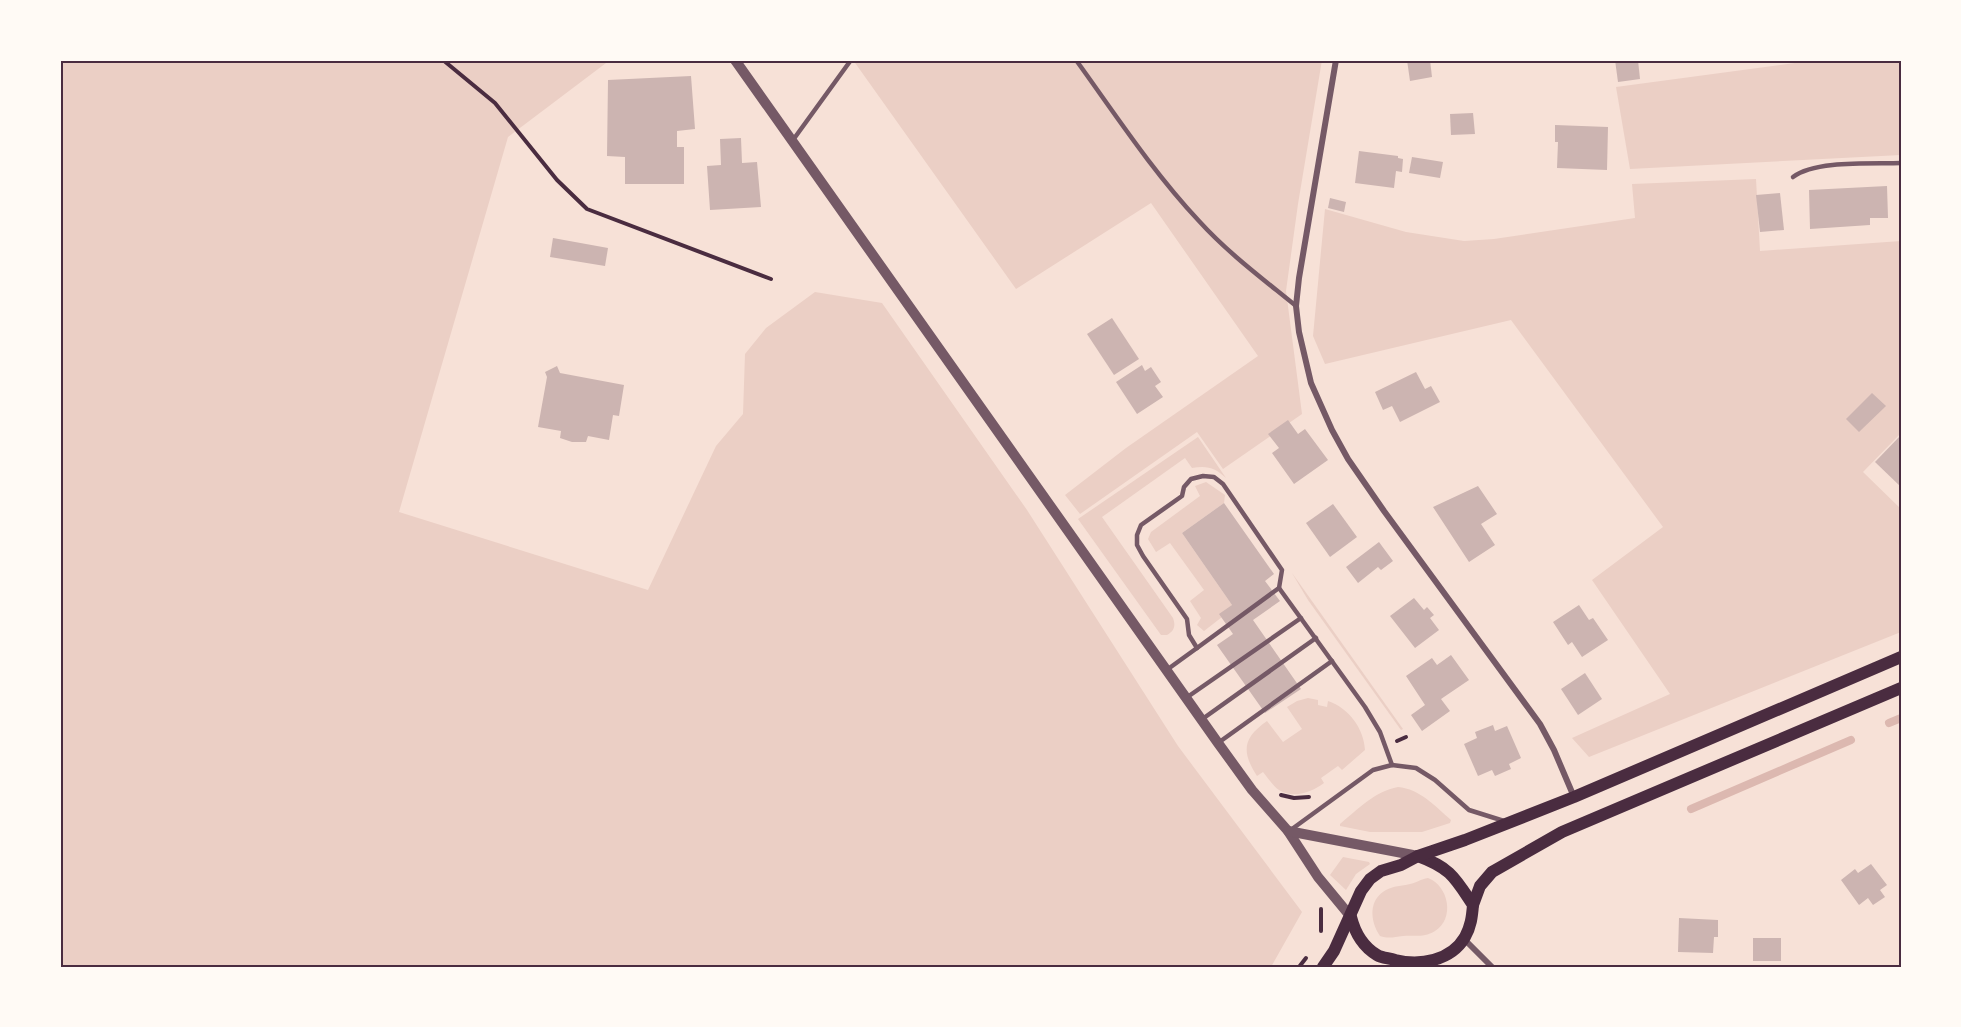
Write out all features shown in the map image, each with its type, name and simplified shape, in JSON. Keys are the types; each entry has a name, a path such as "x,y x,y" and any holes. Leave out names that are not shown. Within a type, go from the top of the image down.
{"main road":[{"path":"1323,967 1334,951 1361,891 1370,879 1381,871 1574,797 1901,657"},
{"path":"1350,917 1355,933 1364,945 1378,956 1418,965 1435,960 1452,952 1464,939 1472,922 1473,905 1480,886 1492,872 1562,832 1901,688"},
{"path":"1419,856 1438,863 1449,871 1473,905"},
{"path":"1383,967 1399,961"}],"street":[{"path":"735,60 1201,720 1252,790 1288,831 1318,877 1350,917"},
{"path":"1336,60 1296,306 1299,332 1311,383 1348,459 1540,724 1574,797"},
{"path":"1288,831 1419,856"},
{"path":"1464,939 1492,967"}],"lane":[{"path":"793,141 851,60"},
{"path":"1076,60 1163,179 1199,222 1240,260 1296,306"},
{"path":"1793,177 1815,166 1901,163"},
{"path":"1167,670 1279,588 1282,570 1223,484 1214,477 1203,476 1191,479 1184,487 1182,496 1141,525 1137,535 1137,545 1186,619 1189,634 1197,648"},
{"path":"1279,588 1380,732 1392,765"},
{"path":"1186,698 1301,618"},
{"path":"1201,720 1316,638"},
{"path":"1218,743 1332,661"},
{"path":"1288,831 1373,770 1392,765 1416,768 1436,780 1469,810 1510,823"}],"path":[{"path":"443,60 495,103 556,180 587,209 771,279"},
{"path":"1252,790 1263,781 1274,792 1284,797 1307,798 1315,794"},
{"path":"1319,937 1322,916 1320,902"},
{"path":"1299,967 1311,951"}],"shaded area":[{"path":"60,60 610,60 508,137 399,512 648,590 716,446 743,414 745,354 766,328 815,292 882,303 1027,510 1178,746 1302,912 1271,967 60,967"},
{"path":"853,60 1322,60 1286,291 1302,414 1223,469 1197,432 1080,514 1065,495 1126,448 1258,356 1151,203 1016,289"},
{"path":"1817,60 1901,60 1901,155 1630,169 1616,87"},
{"path":"1756,179 1760,251 1901,241 1901,433 1863,472 1901,509 1901,632 1589,757 1572,738 1670,694 1592,580 1663,527 1511,320 1325,364 1313,336 1325,209 1406,232 1464,241 1494,239 1635,218 1632,184"},
{"path":"1198,437 1226,478 1211,468 1192,468 1185,458 1102,517 1173,618 1173,630 1167,635 1161,635 1078,519"},
{"path":"1206,482 1225,495 1224,503 1182,533 1232,605 1222,617 1204,631 1197,625 1201,618 1190,601 1204,590 1170,543 1156,552 1148,539 1151,532 1200,496 1195,486"},
{"path":"1292,573 1403,729 1401,730 1308,600"},
{"path":"1308,698 1318,700 1318,705 1327,707 1328,701 1336,704 1349,714 1362,734 1365,750 1342,770 1338,766 1321,778 1324,783 1308,792 1285,793 1277,788 1263,772 1257,776 1248,759 1247,746 1253,733 1267,721 1283,742 1302,729 1287,707"},
{"path":"1398,787 1406,788 1427,799 1451,820 1450,823 1422,832 1370,832 1340,826 1374,797"},
{"path":"1343,857 1370,864 1356,874 1346,890 1330,875"},
{"path":"1428,878 1441,888 1445,895 1447,911 1441,926 1423,935 1389,938 1380,936 1374,924 1372,911 1380,894 1392,888"}],"building":[{"path":"1407,60 1430,60 1432,77 1410,81"},
{"path":"1615,60 1638,60 1640,79 1618,82"},
{"path":"691,76 695,129 677,131 677,147 684,147 684,184 625,184 625,157 607,156 608,80"},
{"path":"1473,113 1475,134 1451,135 1450,114"},
{"path":"1555,125 1608,127 1607,170 1557,168 1558,142 1555,142"},
{"path":"741,138 742,163 757,162 761,207 710,210 707,166 721,165 720,139"},
{"path":"1359,151 1398,156 1403,159 1402,172 1396,171 1394,188 1355,183"},
{"path":"1412,157 1443,162 1440,178 1409,173"},
{"path":"1887,186 1888,218 1870,218 1870,225 1810,229 1809,190"},
{"path":"1780,193 1784,230 1760,232 1756,195"},
{"path":"1330,198 1346,202 1344,212 1328,208"},
{"path":"553,238 608,248 605,266 550,257"},
{"path":"1112,318 1139,359 1114,375 1087,334"},
{"path":"1142,365 1145,371 1151,367 1161,382 1155,386 1163,397 1137,414 1116,382"},
{"path":"557,366 560,373 624,385 619,416 613,415 609,440 588,436 586,442 572,442 560,438 561,431 538,427 547,377 545,372"},
{"path":"1416,372 1425,389 1431,386 1440,402 1400,422 1392,406 1383,410 1375,392"},
{"path":"1872,393 1886,406 1859,432 1846,419"},
{"path":"1288,420 1298,434 1305,429 1328,460 1294,484 1272,453 1279,448 1268,434"},
{"path":"1901,435 1901,487 1875,462"},
{"path":"1478,486 1497,514 1481,524 1495,545 1469,562 1433,507"},
{"path":"1224,503 1274,574 1265,581 1280,601 1253,620 1301,689 1265,713 1217,645 1233,634 1219,614 1232,605 1182,533"},
{"path":"1333,504 1357,537 1330,557 1306,523"},
{"path":"1379,542 1393,561 1381,570 1378,567 1358,583 1346,567"},
{"path":"1414,598 1424,610 1427,607 1434,615 1430,618 1439,630 1415,648 1390,616"},
{"path":"1579,605 1589,620 1593,618 1608,640 1582,657 1572,642 1568,645 1553,622"},
{"path":"1451,655 1469,680 1441,699 1450,711 1422,731 1411,715 1425,705 1406,676 1432,658 1437,665"},
{"path":"1585,673 1602,699 1578,715 1561,689"},
{"path":"1493,725 1495,731 1507,726 1521,758 1509,764 1511,769 1495,776 1492,770 1478,776 1464,744 1477,738 1475,732"},
{"path":"1871,864 1887,885 1880,890 1885,897 1873,905 1868,898 1859,905 1841,880 1855,869 1858,873"},
{"path":"1679,918 1718,920 1718,937 1714,937 1713,953 1678,952"},
{"path":"1753,938 1781,938 1781,961 1753,961"}],"waterway":[{"path":"1889,723 1901,718"},
{"path":"1691,809 1851,740"}]}
